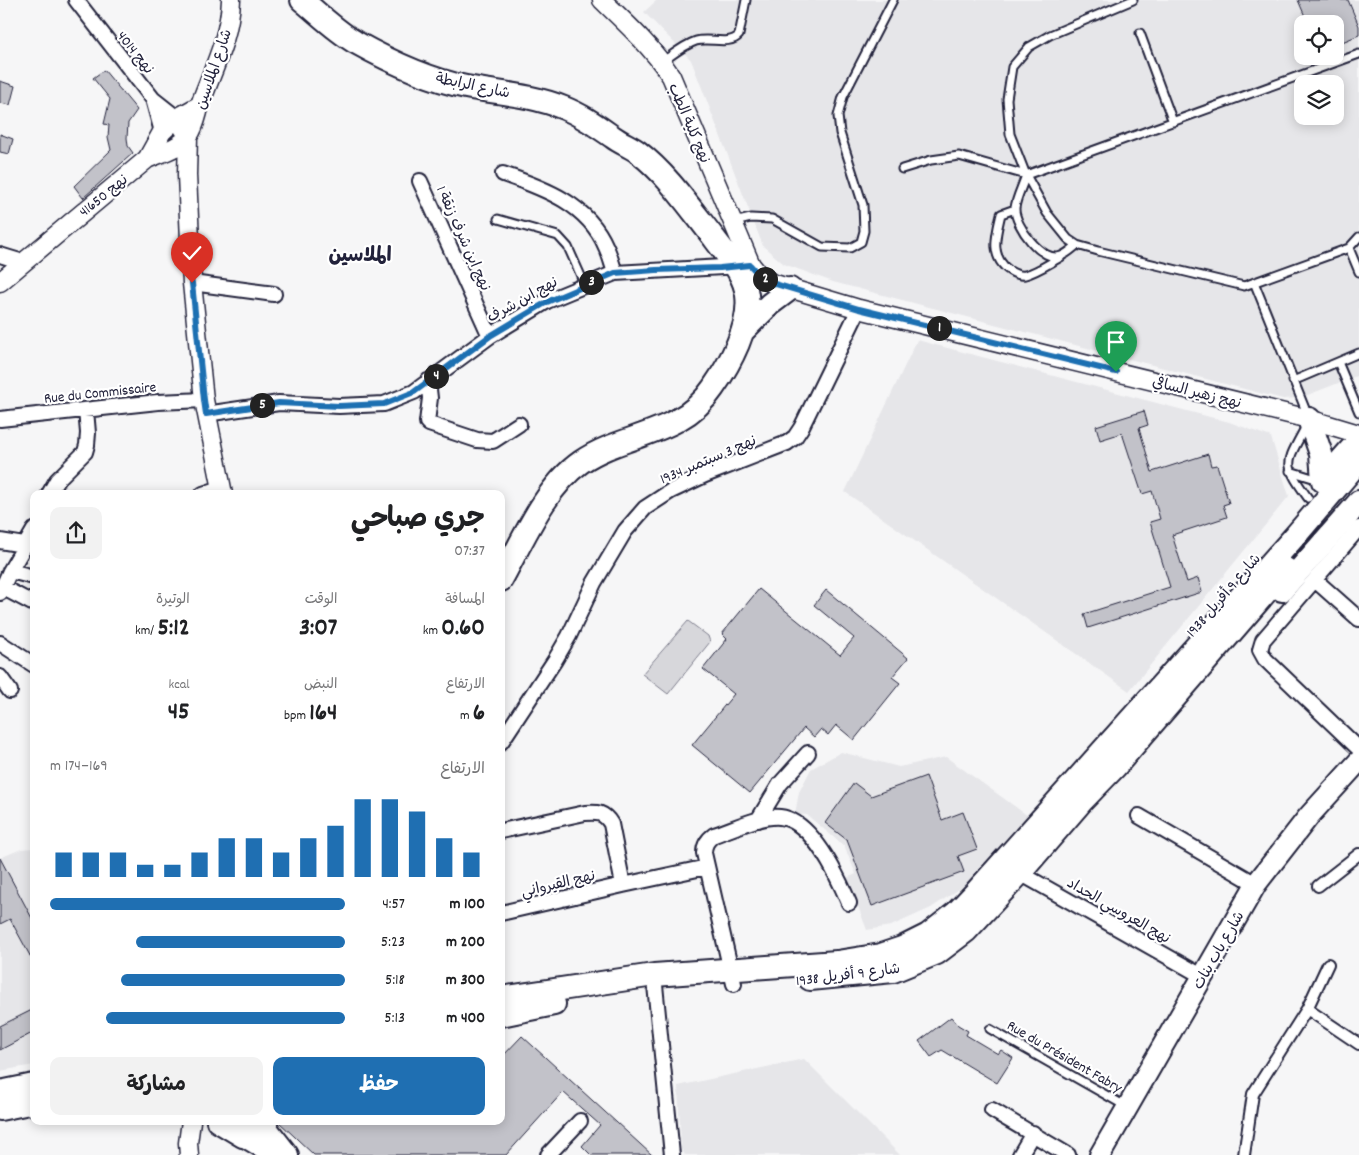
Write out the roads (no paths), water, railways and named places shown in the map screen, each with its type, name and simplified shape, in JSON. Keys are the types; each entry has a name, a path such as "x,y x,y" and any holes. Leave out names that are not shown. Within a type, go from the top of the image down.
{"main road":[{"name":"شارع الرابطة","path":"305,2 354,41 392,61 441,81 523,96 564,108 592,122 616,140 636,150 655,166 679,193 735,267"},
{"path":"505,573 536,516 563,478 582,462 597,453 657,431 689,412 713,388 740,341 746,318 747,297 744,278 735,267 728,284 733,300 734,317 729,360"},
{"path":"743,331 770,304 790,288"},
{"path":"1309,419 1321,454 1323,481"},
{"name":"شارع 9 أفريل 1938","path":"732,977 848,977 893,972 936,953 966,931 1020,873 1082,801 1193,628 1359,440"},
{"name":"شارع 9 أفريل 1938","path":"1302,539 1359,461"},
{"name":"شارع 9 أفريل 1938","path":"1106,762 1302,539 1359,484"},
{"name":"شارع 9 أفريل 1938","path":"505,998 732,977 837,962 881,955 902,948 928,935 962,906 1106,762 1231,649 1359,502"},
{"name":"شارع باب بنات","path":"1100,1155 1256,884 1309,816 1359,761"},
{"name":"شارع 9 أفريل 1938","path":"505,1014 655,983"},
{"path":"0,1092 30,1086"},
{"path":"0,1109 30,1103"},
{"path":"266,1125 286,1155"},
{"path":"240,1126 275,1155"},
{"path":"240,1126 266,1141 281,1155"}],"street":[{"name":"نهج 4014","path":"76,0 153,99 176,118"},
{"name":"شارع الملاسين","path":"146,159 173,148 188,136 196,120 229,25 231,0"},
{"name":"نهج كلية الطب","path":"602,0 643,39 662,62 670,76 733,222 735,267"},
{"name":"نهج 4014","path":"153,99 162,132"},
{"name":"نهج 41650","path":"0,282 146,159 162,132 176,118 200,105"},
{"name":"شارع الملاسين","path":"176,118 188,136 187,175 192,283 205,407 222,490"},
{"name":"شارع الملاسين","path":"162,132 187,175"},
{"path":"503,174 547,190 574,206 586,216 606,246 615,273"},
{"name":"نهج ابن شرف زنقة 1","path":"420,181 490,336"},
{"path":"0,255 23,262"},
{"name":"نهج ابن شرف","path":"205,407 279,403 339,406 384,404 414,392 490,336 547,302 615,273 735,267"},
{"name":"نهج زهير السافي","path":"735,267 766,280 859,309 1309,419 1359,434"},
{"path":"192,283 274,294"},
{"name":"نهج 3 سبتمبر 1934","path":"505,736 569,636 594,583 626,532 645,508 671,491 705,475 787,443 795,437 859,309"},
{"path":"428,381 430,398 426,418 429,424 477,440 493,442 519,424"},
{"name":"Rue du Commissaire","path":"0,418 158,402 205,407"},
{"path":"51,490 57,480 85,452 88,433 86,410"},
{"path":"1359,528 1263,640 1260,646 1261,653 1271,665 1359,749"},
{"path":"30,537 1,588 30,602"},
{"path":"0,541 24,545"},
{"path":"10,571 30,576"},
{"path":"1314,580 1359,620"},
{"path":"0,643 30,662"},
{"path":"0,677 10,691"},
{"path":"758,820 780,784 808,754"},
{"path":"505,830 585,813 602,814 608,818 611,824 623,885"},
{"path":"732,977 704,854 704,847 708,839 714,835 758,820 779,816 792,819 805,830 835,871 849,903"},
{"path":"1140,816 1256,884"},
{"path":"1318,886 1359,854"},
{"name":"نهج القيرواني","path":"505,912 707,867"},
{"name":"نهج العروسي الحداد","path":"1020,873 1202,976"},
{"path":"1244,1155 1253,1094 1307,1009 1328,964"},
{"path":"655,983 672,1155"},
{"path":"1307,1009 1359,1044"},
{"path":"992,1110 1068,1155"},
{"path":"548,1155 580,1121"},
{"path":"189,1155 188,1143 190,1125"},
{"path":"1020,1155 1033,1133"}],"lane":[{"path":"662,62 696,41 731,40 736,38 739,35 746,0"},
{"path":"733,222 751,218 772,219 822,247 850,248 861,242 864,231 863,205 840,133 838,116 843,98 893,0"},
{"path":"1129,1 1050,35 1029,48 1012,67 1006,99 1010,134 1026,175 1046,213 1068,239 1077,245 1244,286 1349,248 1359,237"},
{"path":"1140,33 1173,122"},
{"path":"902,168 931,160 959,156 1026,175 1359,54"},
{"path":"1026,175 1015,209 1019,225 1030,240 1048,256 1060,257"},
{"path":"1015,209 1001,214 995,237 996,253 1002,266 1015,275 1025,275 1060,257 1077,245"},
{"path":"498,219 558,236 568,247 585,285"},
{"path":"1349,248 1359,272"},
{"path":"1254,282 1309,419 1290,459 1290,471 1308,498"},
{"path":"1293,381 1359,353"},
{"path":"1338,362 1356,400 1359,412"},
{"path":"1290,471 1323,481"},
{"name":"Rue du Président Fabry","path":"990,1029 1127,1107"}],"district":[{"name":"الملاسين","path":"360,254"}]}
